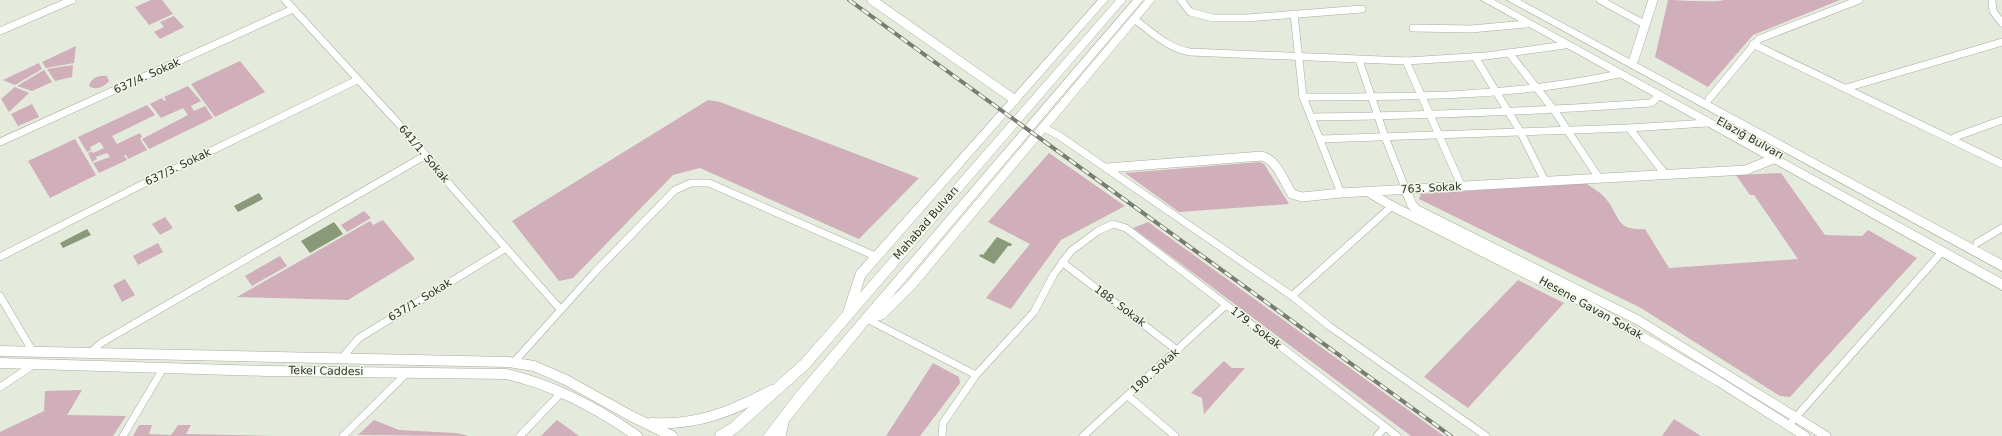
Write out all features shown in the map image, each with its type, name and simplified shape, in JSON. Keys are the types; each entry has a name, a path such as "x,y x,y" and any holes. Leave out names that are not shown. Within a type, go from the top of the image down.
{"highway":[{"name":"Elazığ Bulvarı","path":"1489,0 2002,276"},
{"path":"1489,0 1527,24 2002,285"},
{"name":"Elazığ Bulvarı","path":"1512,0 2002,266"},
{"path":"1523,0 2002,257"}],"main road":[{"path":"846,317 860,275 875,256 1016,100 1103,0"},
{"name":"Mahabad Bulvarı","path":"721,436 736,427 805,364 1121,0"},
{"name":"Mahabad Bulvarı","path":"769,436 896,283 1138,0"},
{"path":"867,319 880,316 912,284 1150,0"},
{"path":"0,351 514,362 534,366 566,380 672,436"},
{"name":"Tekel Caddesi","path":"0,363 267,371 506,374 529,378 561,393 600,412 637,436"},
{"path":"643,422 667,426 694,423 720,415 747,404 786,382"}],"street":[{"path":"0,30 72,0"},
{"name":"641/1. Sokak","path":"285,0 426,155 451,186 561,310"},
{"path":"872,0 1016,100"},
{"path":"1181,0 1190,12 1207,17 1247,18 1362,9"},
{"path":"1600,0 1646,25"},
{"path":"1634,59 1653,0"},
{"path":"1709,99 1746,55 1752,44 1759,38 1856,0"},
{"path":"1992,1 1993,11 2002,23"},
{"name":"637/4. Sokak","path":"0,142 293,9"},
{"path":"1294,14 1300,56 1303,97 1321,139 1341,193"},
{"path":"1134,19 1181,51 1406,61 1475,57 1565,44"},
{"path":"1413,28 1471,29 1527,24"},
{"path":"1846,88 2002,42"},
{"path":"1752,44 2002,164"},
{"path":"1509,53 1568,129 1599,178"},
{"path":"1475,57 1520,131 1545,181"},
{"path":"1359,60 1373,97 1385,137 1412,205 1417,210 1638,320 1826,436"},
{"path":"1406,61 1429,116 1462,187"},
{"path":"1303,97 1421,97 1496,93 1537,89 1620,74"},
{"name":"637/3. Sokak","path":"0,257 139,186 358,80"},
{"path":"1311,117 1379,115 1429,116 1554,110 1651,102 1659,96"},
{"path":"1955,137 2002,120"},
{"path":"1321,139 1629,128 1707,122"},
{"path":"1044,128 1058,135 1107,168 1292,296 1329,326 1486,436"},
{"path":"1629,128 1665,174"},
{"path":"91,352 102,343 426,155"},
{"name":"763. Sokak","path":"1107,168 1262,156 1269,158 1273,163 1292,194 1302,197 1341,193 1370,193 1545,181 1746,170 1764,164 1773,159"},
{"path":"514,362 561,310 675,190 686,183 696,181 708,183 875,256"},
{"name":"Hesene Gavan Sokak","path":"1370,193 1392,206 1586,304 1718,382 1805,436"},
{"path":"1292,296 1392,206"},
{"name":"179. Sokak","path":"1062,262 1071,251 1098,231 1113,224 1126,228 1397,436"},
{"path":"1976,243 2002,228"},
{"name":"637/1. Sokak","path":"341,359 359,338 506,248"},
{"path":"1788,426 1942,252"},
{"path":"942,436 941,432 943,423 976,376 1034,312 1062,262"},
{"name":"188. Sokak","path":"1062,262 1178,350"},
{"path":"0,296 33,352"},
{"name":"190. Sokak","path":"1083,436 1226,305"},
{"path":"867,319 976,376"},
{"path":"0,387 36,364"},
{"path":"123,436 164,367"},
{"path":"343,436 408,372"},
{"path":"520,436 561,393"},
{"path":"1128,396 1175,436"},
{"path":"781,436 785,415"},
{"path":"1377,436 1385,427"}],"shaded area":[{"path":"151,0 162,0 173,14 149,25 135,7"},
{"path":"1668,0 1840,0 1753,35 1708,87 1655,57"},
{"path":"174,16 184,27 160,39 154,32 164,27 160,22"},
{"path":"76,46 74,63 46,68 42,62"},
{"path":"240,61 265,92 215,117 191,84"},
{"path":"39,63 42,69 15,85 3,80"},
{"path":"73,65 72,77 55,81 47,69"},
{"path":"44,70 52,82 32,91 17,86"},
{"path":"107,76 109,81 102,87 94,88 89,86 91,81 96,78"},
{"path":"188,86 201,101 191,106 194,111 205,106 213,118 149,149 142,139 188,115 183,108 161,118 150,104 162,98 164,101 166,100 164,97"},
{"path":"15,87 29,93 9,112 1,99"},
{"path":"708,100 720,102 919,178 859,239 700,168 673,175 573,278 559,281 512,221"},
{"path":"32,104 39,117 18,126 11,114"},
{"path":"147,105 155,115 112,136 117,144 140,133 142,137 140,139 147,150 128,159 126,155 124,155 127,160 99,173 93,163 110,157 107,153 96,157 97,159 92,162 88,153 92,151 93,153 104,148 100,142 90,147 91,150 87,152 78,137"},
{"path":"75,139 96,175 50,198 28,161"},
{"path":"1049,153 1125,206 1061,240 1011,309 986,298 1030,244 988,222"},
{"path":"1260,162 1264,164 1289,204 1179,212 1125,173"},
{"path":"1781,173 1825,235 1862,236 1868,230 1917,258 1790,397 1780,396 1641,308 1419,199 1421,194 1586,183 1604,197 1623,225 1628,228 1645,229 1669,268 1798,259 1754,195 1750,195 1736,175"},
{"path":"259,193 263,199 238,212 234,206"},
{"path":"364,211 371,218 347,232 341,225"},
{"path":"165,217 173,228 160,235 152,224"},
{"path":"383,220 415,259 348,300 237,297 370,221 373,225"},
{"path":"334,222 343,234 310,253 301,241"},
{"path":"1148,222 1444,436 1411,436 1133,228"},
{"path":"87,229 91,235 63,248 60,243"},
{"path":"997,237 1012,244 1011,246 1008,246 994,264 979,256 981,254 983,255"},
{"path":"158,243 163,252 138,265 133,256"},
{"path":"280,256 287,266 252,286 245,276"},
{"path":"125,279 135,295 122,302 113,285"},
{"path":"1518,280 1564,303 1468,408 1424,377"},
{"path":"1224,361 1232,368 1245,368 1204,414 1202,398 1191,393"},
{"path":"933,363 959,377 960,383 920,436 886,436"},
{"path":"82,390 67,415 126,416 113,436 0,436 0,432 44,411 45,391"},
{"path":"1674,419 1701,436 1662,436"},
{"path":"374,420 399,430 456,433 469,436 358,435"},
{"path":"557,420 579,436 541,436"},
{"path":"139,425 152,425 149,434 171,435 178,425 191,425 186,434 273,436 133,436"}],"railway":[{"path":"849,0 1451,436"}]}
